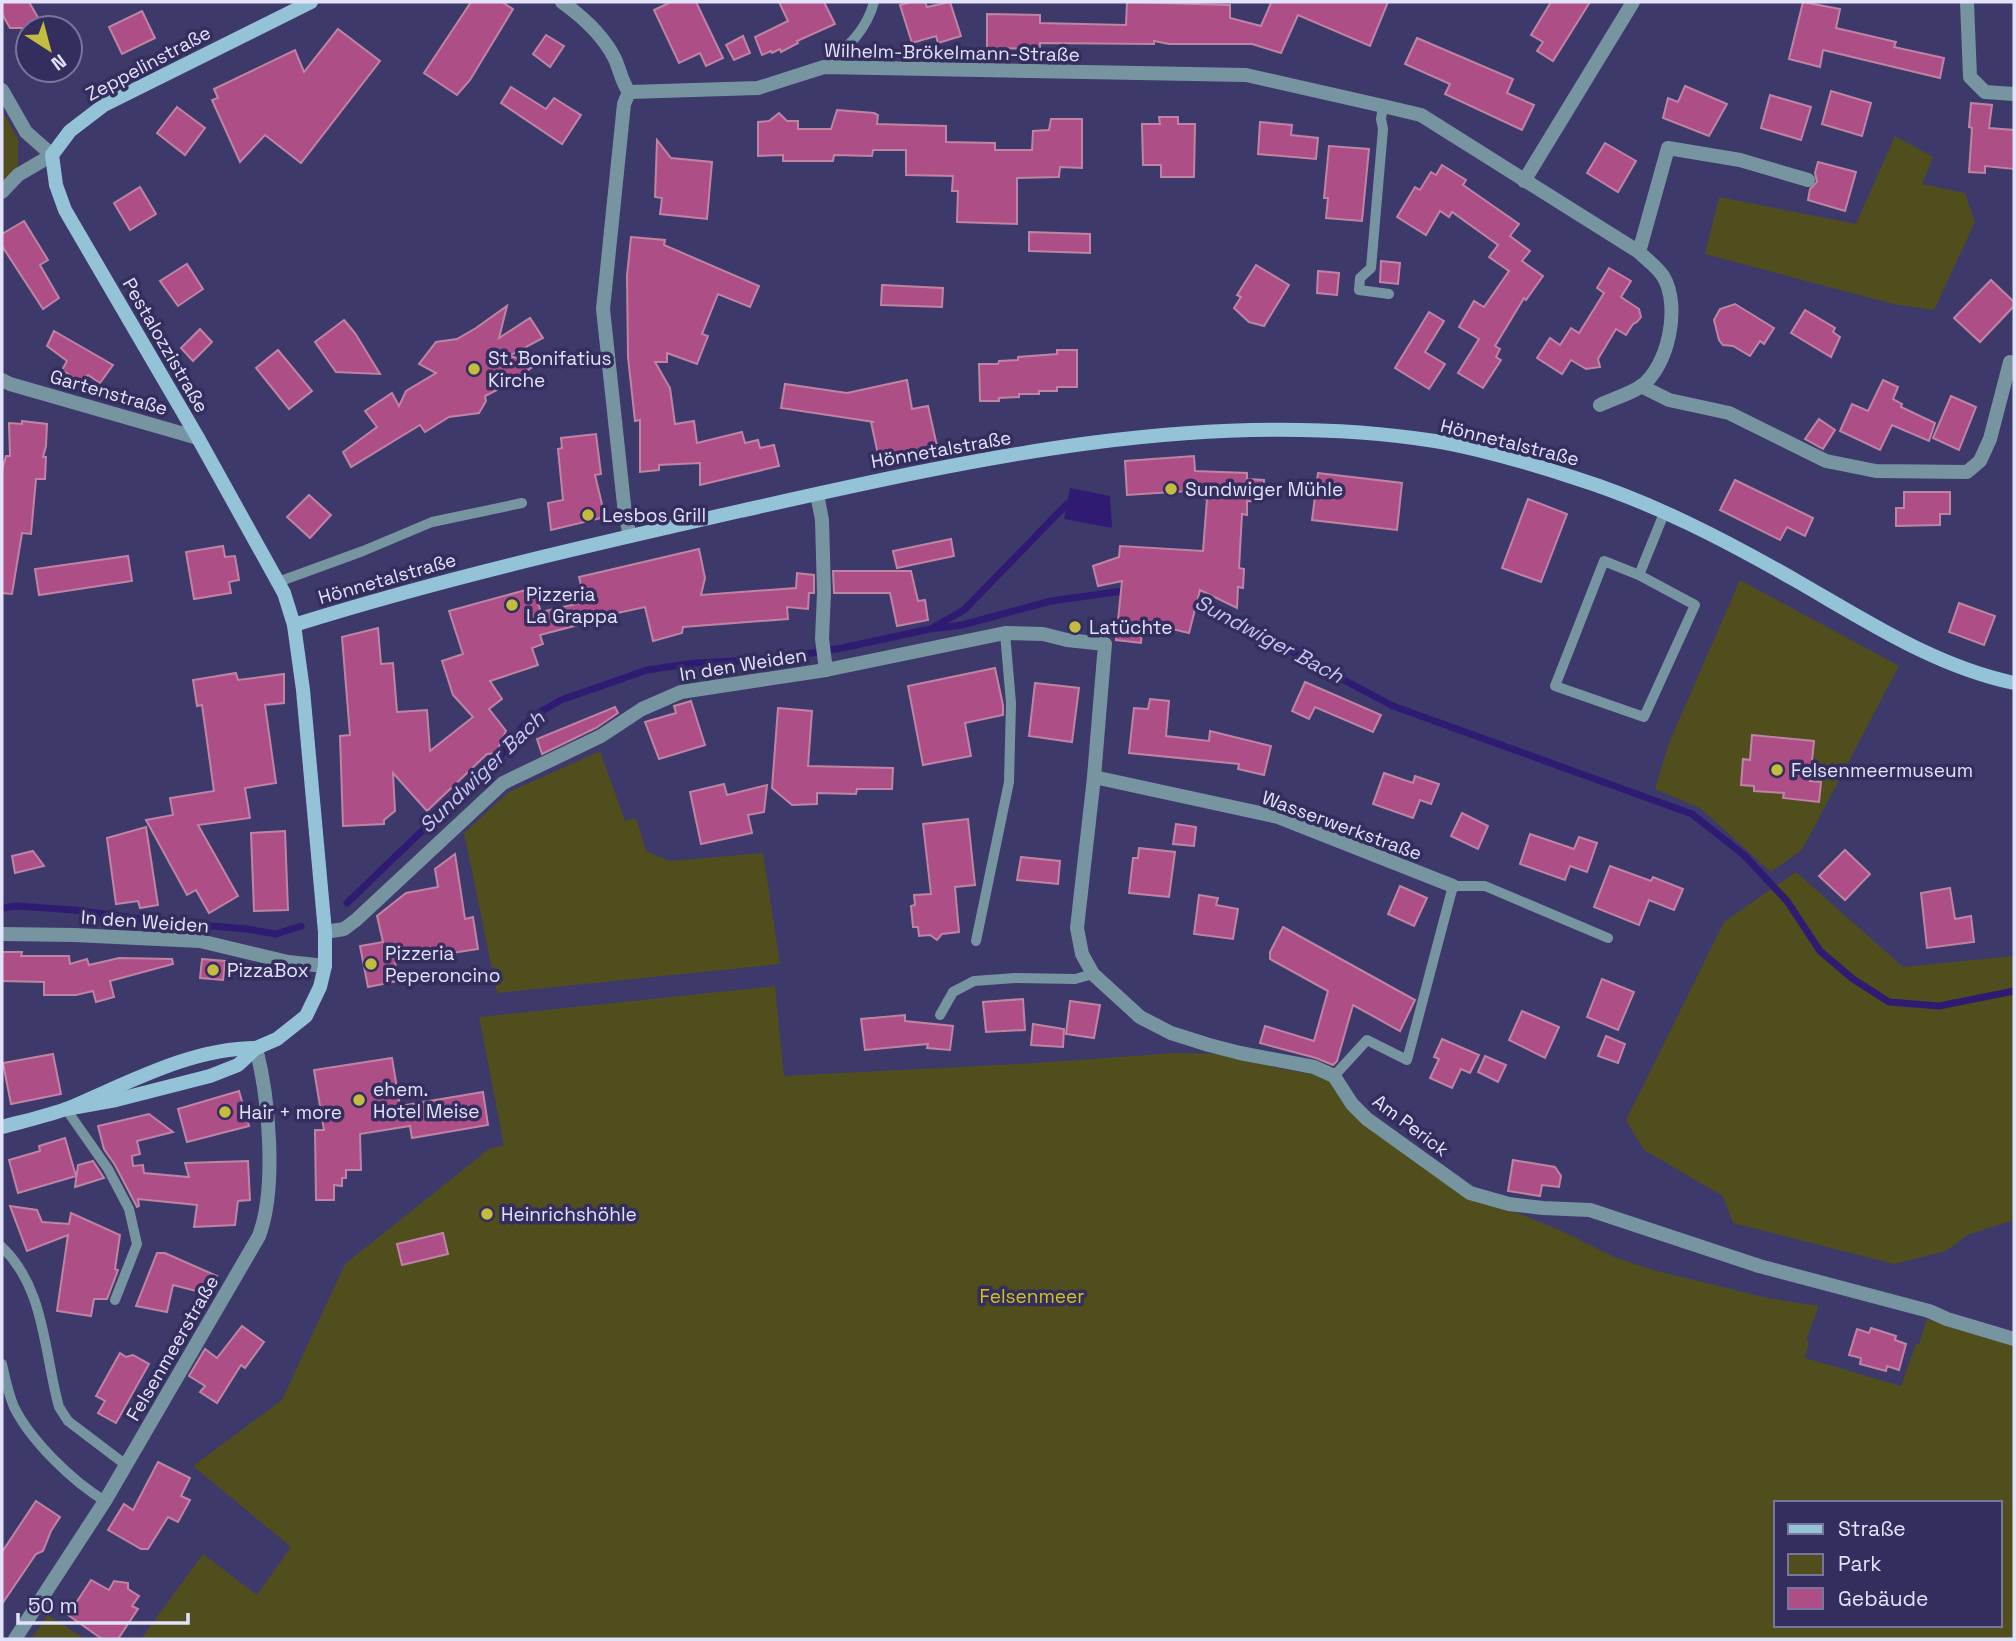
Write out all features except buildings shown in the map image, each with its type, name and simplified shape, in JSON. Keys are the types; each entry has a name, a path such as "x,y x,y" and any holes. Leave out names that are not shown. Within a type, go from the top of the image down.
{"main road":[{"name":"Zeppelinstraße","path":"52,155 71,131 104,104 311,2"},
{"name":"Pestalozzistraße","path":"52,155 56,185 65,211 198,438 278,582 294,625"},
{"name":"Hönnetalstraße","path":"294,625 475,573 956,464 1112,440 1242,430 1341,431 1436,441 1490,453 1579,479 1665,511 1760,560 1903,642 1952,664 2014,682"},
{"path":"2,1127 66,1109 116,1100 210,1076 238,1065 256,1048 277,1039 306,1016 318,995 325,966 325,932 303,690 294,625"},
{"path":"66,1109 113,1088 204,1055 234,1048 256,1048"}],"street":[{"path":"562,2 579,14 601,36 615,58 629,92 624,104 603,309 625,514 630,536"},
{"path":"1524,181 1633,2"},
{"path":"1967,2 1970,77 1985,92 2014,94"},
{"name":"Wilhelm-Brökelmann-Straße","path":"629,92 758,88 824,67 1246,75 1421,115 1639,252 1663,276 1670,298 1670,342 1660,365 1641,386 1600,405"},
{"path":"2,90 26,132 52,155 18,175 2,192"},
{"path":"1639,252 1668,148 1740,160 1808,180"},
{"path":"1641,386 1669,400 1729,412 1826,461 1876,471 1967,472 1980,461 1990,439 2010,362"},
{"name":"Gartenstraße","path":"5,383 198,438"},
{"name":"In den Weiden","path":"817,494 822,532 822,639 826,667"},
{"name":"In den Weiden","path":"325,932 344,929 356,920 503,783 601,736 642,709 681,692 698,688 1005,633 1043,634 1067,640 1105,643 1094,777"},
{"path":"1094,777 1077,928 1082,954 1094,974 1140,1017 1171,1033 1240,1053 1314,1067 1334,1076"},
{"name":"Wasserwerkstraße","path":"1094,777 1278,817 1453,886"},
{"name":"In den Weiden","path":"2,934 200,942 288,962 325,966"},
{"name":"Felsenmeerstraße","path":"15,1639 105,1501 259,1236 270,1188 265,1082 256,1048"},
{"name":"Am Perick","path":"1334,1076 1352,1104 1367,1119 1470,1193 1520,1205 1590,1209 1759,1266 1928,1311 1947,1320 2014,1339"}],"lane":[{"path":"824,67 861,32 870,19 874,2"},
{"path":"1383,106 1381,119 1384,129 1371,268 1360,278 1359,290 1390,294"},
{"path":"278,582 432,522 522,503"},
{"path":"1639,575 1665,511"},
{"path":"1604,561 1639,575 1695,604 1644,717 1555,686 1604,561"},
{"path":"976,941 1009,782 1011,704 1005,633"},
{"path":"1334,1076 1367,1040 1407,1059 1453,886 1485,886 1608,938"},
{"path":"940,1016 953,992 974,981 1015,978 1075,979 1094,974"},
{"path":"66,1109 108,1169 129,1209 137,1244 115,1300"},
{"path":"2,1247 18,1268 36,1300 59,1407 68,1421 126,1465"},
{"path":"2,1364 15,1408 35,1439 89,1492 105,1501"}],"green space":[{"path":"2,110 18,139 18,167 2,183"},
{"path":"1895,136 1933,157 1922,184 1965,193 1975,222 1934,310 1893,304 1705,254 1719,197 1856,224"},
{"path":"1740,580 1899,666 1802,850 1771,872 1700,808 1655,789 1669,743"},
{"path":"600,751 625,821 636,818 646,851 670,861 763,853 780,964 497,993 464,833 509,792"},
{"path":"1796,872 1903,967 2014,956 2014,1220 1969,1234 1946,1251 1894,1264 1733,1223 1723,1196 1644,1150 1626,1120 1724,922"},
{"name":"Felsenmeer","path":"775,986 784,1076 1176,1053 1227,1054 1282,1069 1330,1077 1452,1186 1564,1232 1614,1257 1653,1270 1767,1298 1819,1306 1806,1340 1809,1342 1805,1358 1901,1386 1927,1319 2014,1344 2014,1639 141,1639 203,1554 257,1595 291,1547 193,1466 282,1400 345,1264 489,1149 504,1145 479,1017"},
{"path":"48,1615 85,1639 31,1639"}],"shaded area":[{"path":"1070,488 1110,496 1112,528 1064,519"}],"waterway":[{"path":"934,627 964,610 1067,504"},
{"name":"Sundwiger Bach","path":"347,903 502,754 523,726 535,715 561,700 647,670 695,663 776,659 962,625 1051,601 1130,590"},
{"name":"Sundwiger Bach","path":"1189,595 1393,706 1692,814 1744,855 1787,901 1820,951 1853,979 1889,1002 1939,1006 2014,991"},
{"name":"Sundwiger Bach","path":"2,908 17,906 74,910 276,934 301,926"}],"place":[{"name":"St. Bonifatius Kirche","path":"474,369"},
{"name":"Sundwiger Mühle","path":"1171,489"},
{"name":"Lesbos Grill","path":"588,515"},
{"name":"Pizzeria La Grappa","path":"512,605"},
{"name":"Latüchte","path":"1075,627"},
{"name":"Felsenmeermuseum","path":"1777,770"},
{"name":"Pizzeria Peperoncino","path":"371,964"},
{"name":"PizzaBox","path":"213,970"},
{"name":"ehem. Hotel Meise","path":"359,1100"},
{"name":"Hair + more","path":"225,1112"},
{"name":"Heinrichshöhle","path":"487,1214"}]}
